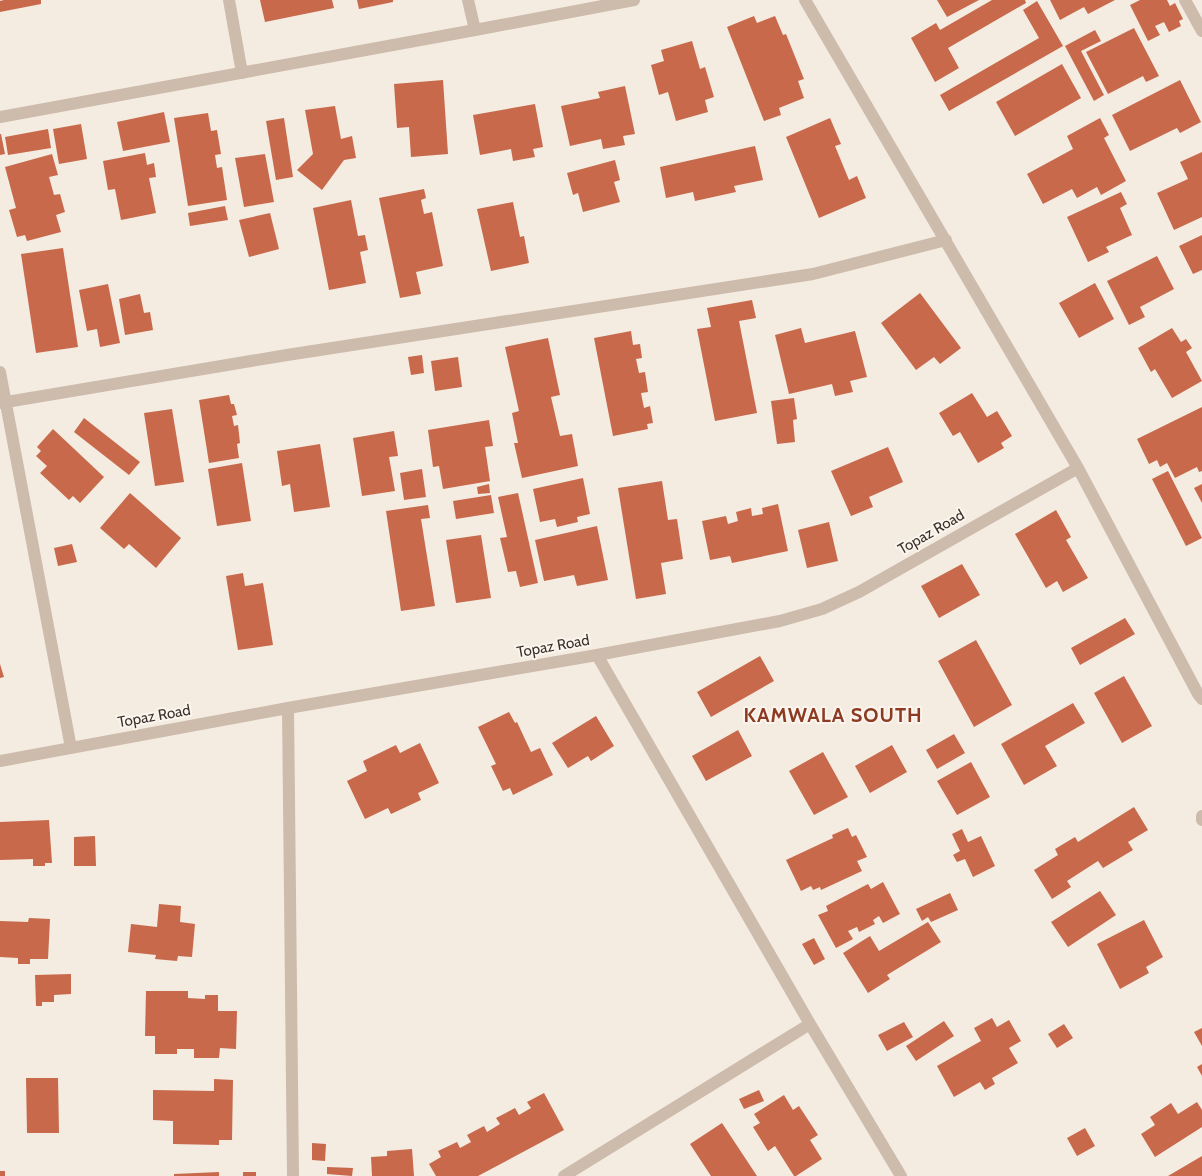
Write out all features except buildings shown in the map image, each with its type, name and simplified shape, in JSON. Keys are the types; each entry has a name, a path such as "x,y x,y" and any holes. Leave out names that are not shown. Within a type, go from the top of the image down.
{"street":[{"path":"229,0 242,73"},
{"path":"468,0 475,30"},
{"path":"0,117 634,0"},
{"path":"805,0 1078,468 1202,699"},
{"path":"1185,0 1202,31"},
{"path":"3,402 287,355 812,274 946,240"},
{"path":"0,372 3,402 71,748"},
{"name":"Topaz Road","path":"0,761 780,621 822,608 859,592 1078,468"},
{"path":"597,655 810,1024 901,1176"},
{"path":"288,708 294,1176"},
{"path":"564,1176 810,1024"}],"district":[{"name":"KAMWALA SOUTH","path":"833,715"}]}
